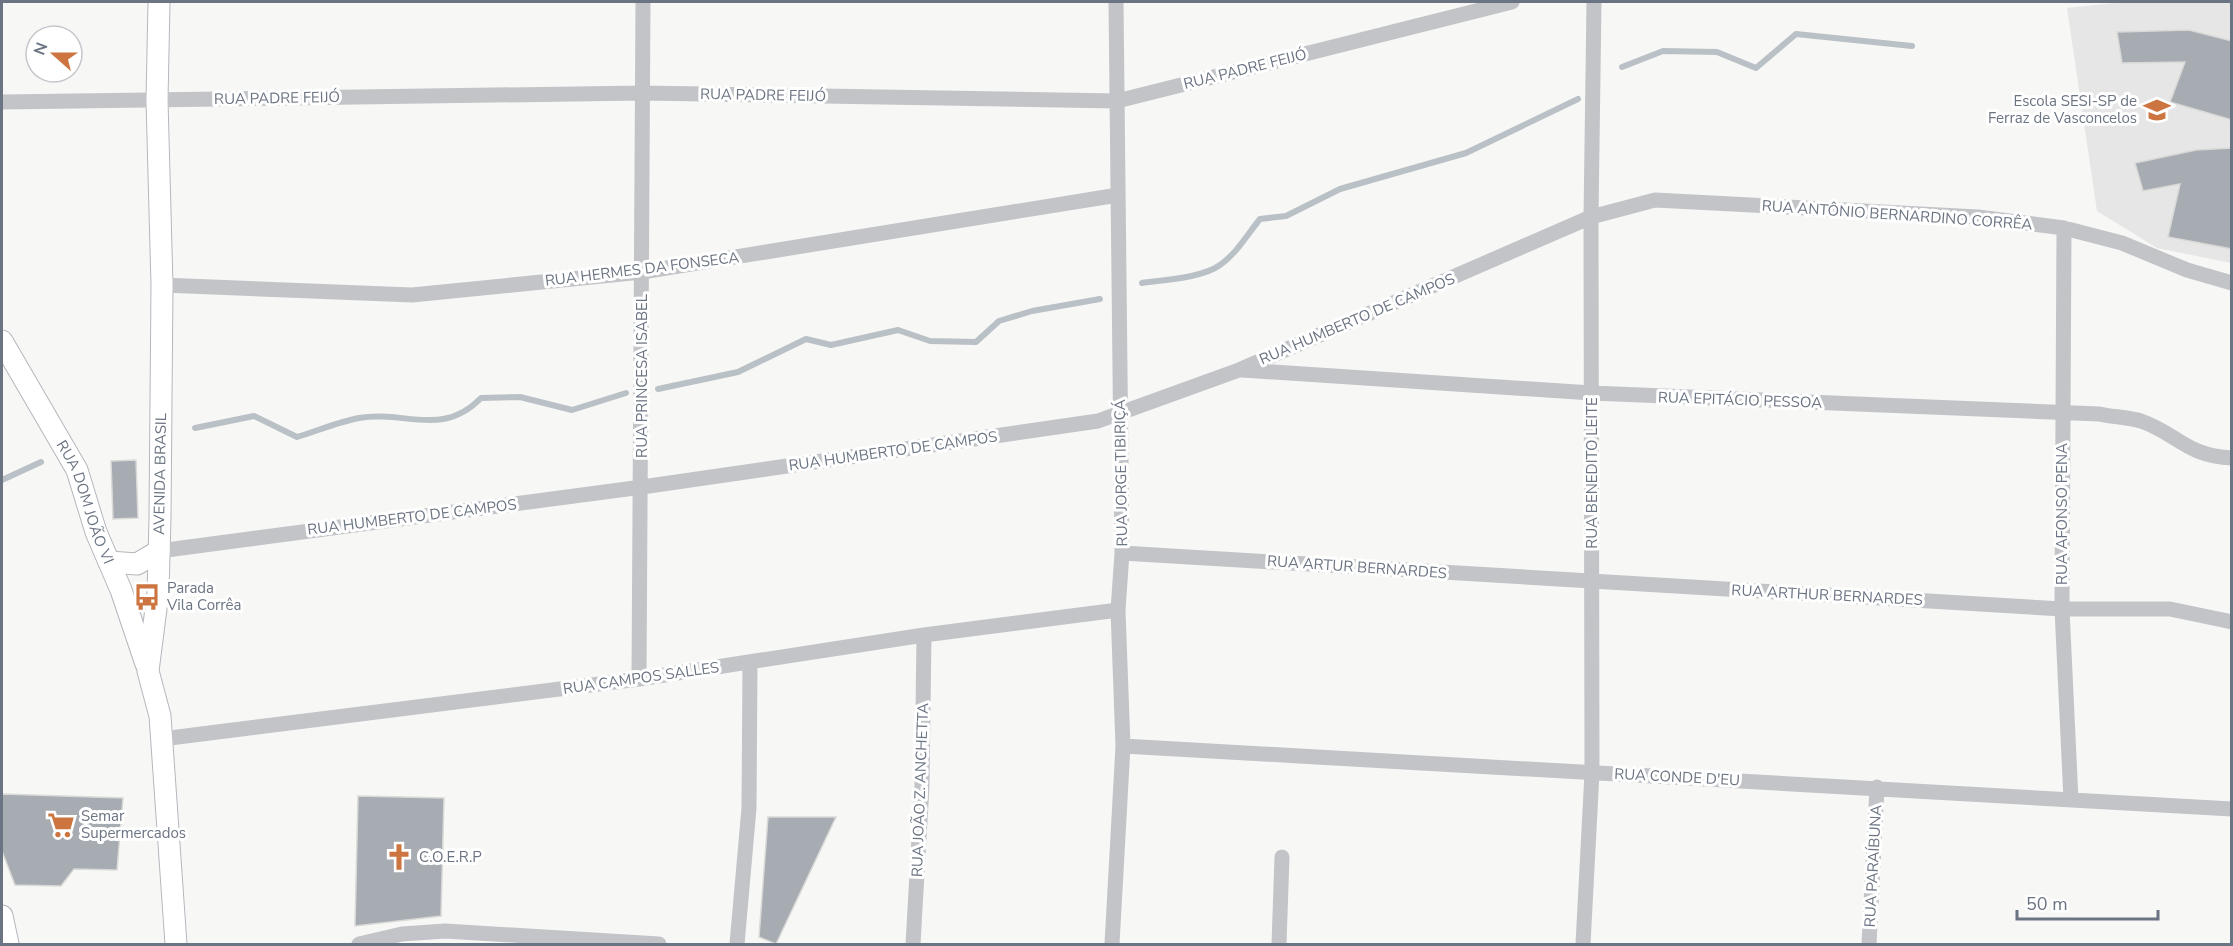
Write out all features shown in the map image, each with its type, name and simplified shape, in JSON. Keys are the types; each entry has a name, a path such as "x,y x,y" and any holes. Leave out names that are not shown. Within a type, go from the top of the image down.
{"main road":[{"name":"AVENIDA BRASIL","path":"159,2 157,100 162,285 159,551 158,592 148,670 160,716 176,945"},
{"name":"RUA DOM JOÃO VI","path":"2,341 77,471 148,670"},
{"path":"109,562 137,564 159,551"},
{"path":"2,916 8,945"}],"street":[{"name":"RUA PRINCESA ISABEL","path":"639,679 642,487 643,2"},
{"name":"RUA JORGE TIBIRIÇÁ","path":"1112,945 1122,746 1118,610 1122,553 1116,2"},
{"name":"RUA PADRE FEIJÓ","path":"2,102 643,93 1117,101 1512,2"},
{"name":"RUA BENEDITO LEITE","path":"1583,945 1592,773 1591,217 1594,2"},
{"name":"RUA HERMES DA FONSECA","path":"162,285 412,295 642,272 1118,195"},
{"name":"RUA ANTÔNIO BERNARDINO CORRÊA","path":"1591,217 1638,203 1680,200 1978,217 2064,228 2122,243 2187,270 2232,283"},
{"name":"RUA HUMBERTO DE CAMPOS","path":"159,551 642,487 1012,434 1121,414 1239,370 1591,217"},
{"name":"RUA AFONSO PENA","path":"2064,228 2062,609 2071,800"},
{"name":"RUA EPITÁCIO PESSOA","path":"1239,370 1592,393 2099,414 2140,421 2190,450 2213,457 2232,458"},
{"name":"RUA ARTUR BERNARDES","path":"1122,553 1592,582"},
{"name":"RUA ARTHUR BERNARDES","path":"1592,582 2062,609 2170,609 2232,622"},
{"name":"RUA CAMPOS SALLES","path":"162,739 639,679 924,635 1118,610"},
{"name":"RUA JOÃO Z. ANCHETTA","path":"913,945 922,786 924,635"},
{"path":"737,945 749,808 750,663"},
{"name":"RUA CONDE D'EU","path":"1122,746 1877,787 2232,809"},
{"name":"RUA PARAÍBUNA","path":"1869,945 1877,787"},
{"path":"1279,945 1282,856"},
{"path":"359,945 402,934 444,938 659,945"}],"shaded area":[{"name":"Escola SESI-SP de Ferraz de Vasconcelos","path":"2124,2 2231,2 2231,263 2157,248 2097,211 2067,8"}],"building":[{"path":"2189,30 2232,41 2232,120 2170,102 2185,62 2122,63 2117,32"},
{"path":"2232,148 2232,249 2168,237 2180,184 2143,191 2135,163 2196,150"},
{"path":"136,460 138,518 113,519 111,461"},
{"name":"Semar Supermercados","path":"2,794 123,798 117,870 74,869 61,886 15,885 2,851"},
{"name":"C.O.E.R.P","path":"358,796 444,798 441,916 355,926"},
{"path":"768,817 836,817 776,944 759,937"}],"waterway":[{"path":"1622,67 1663,51 1717,52 1756,68 1796,34 1912,46"},
{"path":"1142,283 1203,273 1220,265 1232,255 1260,219 1286,216 1340,189 1466,153 1578,99"},
{"path":"658,389 738,372 806,339 831,345 898,330 930,341 976,342 999,321 1032,311 1100,299"},
{"path":"195,428 254,416 297,437 359,418 376,416 437,420 452,417 466,410 481,398 520,397 572,410 626,393"},
{"path":"2,480 41,462"}],"place":[{"name":"Escola SESI-SP de Ferraz de Vasconcelos","path":"2157,110"},
{"name":"Parada Vila Corrêa","path":"147,597"},
{"name":"Semar Supermercados","path":"61,825"},
{"name":"C.O.E.R.P","path":"399,857"}]}
